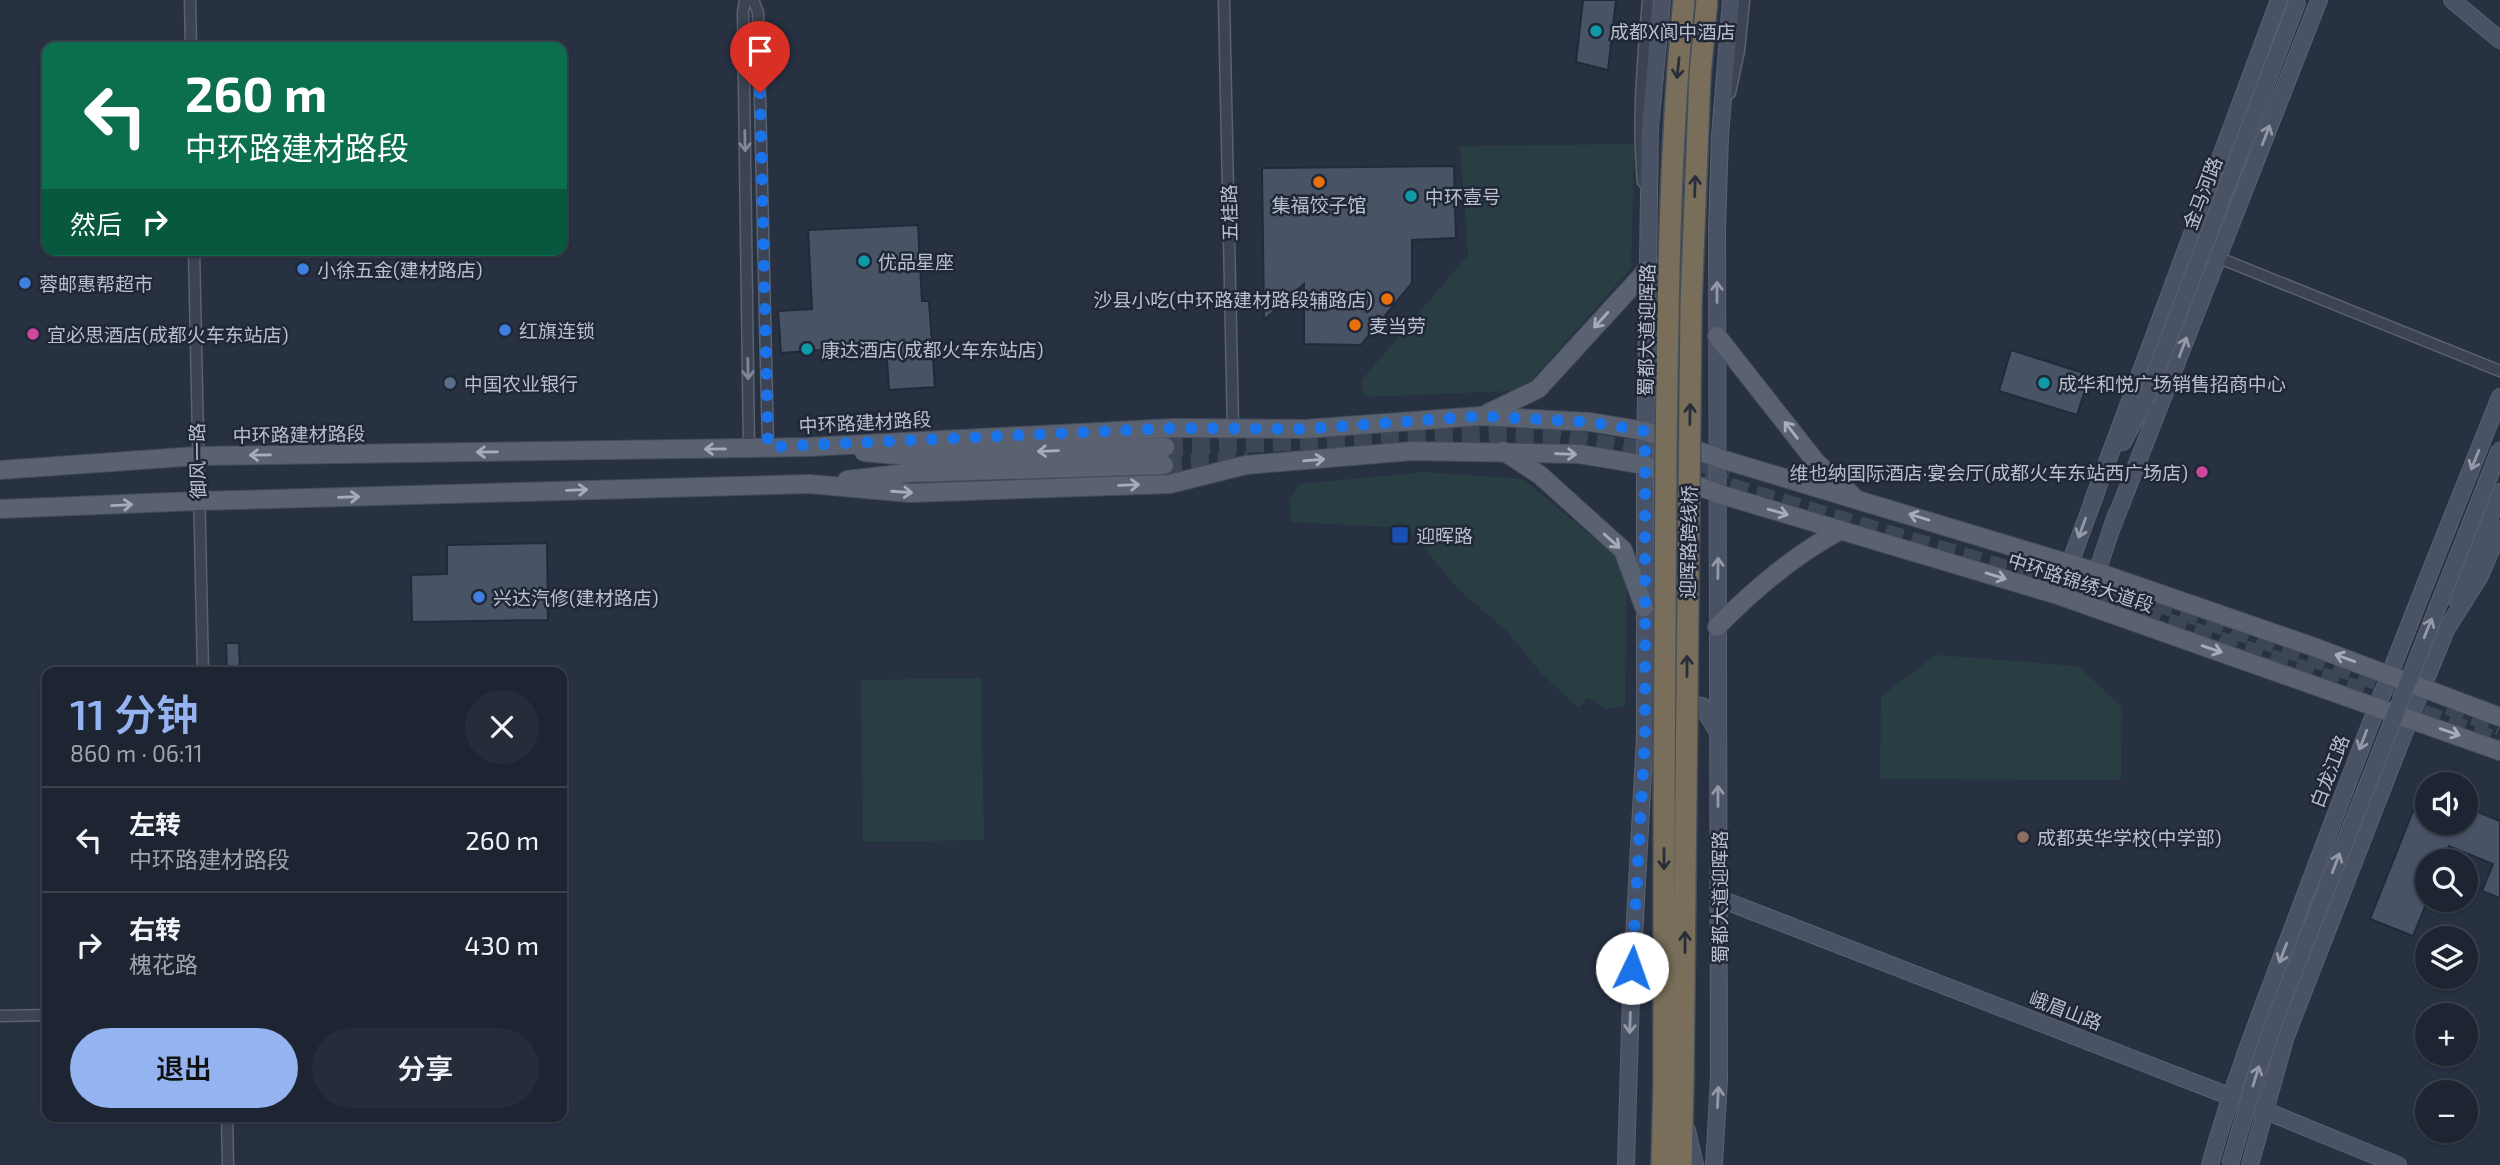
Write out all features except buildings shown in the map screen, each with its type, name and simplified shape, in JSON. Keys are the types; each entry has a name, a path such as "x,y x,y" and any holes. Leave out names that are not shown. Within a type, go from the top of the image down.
{"highway":[{"name":"迎晖路跨线桥","path":"1676,1090 1664,629 1668,304 1676,82 1684,0"},
{"name":"迎晖路跨线桥","path":"1676,1090 1691,306 1697,129 1707,0"},
{"path":"1662,1165 1676,1090"},
{"path":"1676,1090 1681,1165"}],"main road":[{"path":"1480,416 1513,403 1538,389 1647,270"},
{"path":"1717,336 1816,461 1855,497"},
{"name":"中环路建材路段","path":"0,468 197,456 808,447 1233,427 1305,429 1480,416 1590,422 1645,431"},
{"name":"中环路锦绣大道段","path":"1645,431 1718,458 1855,497 2097,572 2423,686 2500,717"},
{"path":"0,507 54,508 198,501 809,484 908,472 1164,456 907,456 808,447"},
{"path":"809,484 910,493 1170,484 1246,466 1412,451 1579,454 1645,465"},
{"path":"1503,452 1540,475 1623,550 1644,607"},
{"name":"中环路锦绣大道段","path":"1645,465 1719,494 2058,595 2500,751"},
{"path":"1717,627 1744,599 1808,548 1841,530"}],"street":[{"path":"190,0 191,42"},
{"path":"745,0 743,12 750,448"},
{"path":"753,0 758,12 768,447"},
{"name":"五桂路","path":"1224,0 1233,427"},
{"path":"1648,0 1639,143 1647,226 1655,246 1665,254 1681,258 1699,254 1710,244 1717,228"},
{"name":"蜀都大道迎晖路","path":"1626,1165 1631,994 1645,736 1645,431 1650,128 1662,0"},
{"name":"蜀都大道迎晖路","path":"1714,1165 1719,1079 1717,228 1720,136 1731,0"},
{"path":"1720,136 1739,51 1744,0"},
{"path":"2070,563 2279,0"},
{"name":"金马河路","path":"2145,401 2298,0"},
{"path":"2097,572 2319,0"},
{"path":"2452,0 2500,40"},
{"path":"2188,246 2500,371"},
{"name":"御风一路","path":"194,256 203,667"},
{"name":"白龙江路","path":"2210,1165 2229,1096 2376,707 2500,397"},
{"path":"2092,500 2145,401"},
{"path":"2113,525 2145,401"},
{"path":"2230,1165 2276,1017 2500,449"},
{"path":"2250,1165 2285,1039 2500,492"},
{"path":"2446,630 2480,576 2500,529"},
{"path":"1645,736 1651,719 1661,706 1681,701 1702,706 1710,716 1718,735"},
{"name":"峨眉山路","path":"1718,898 2229,1096 2398,1165"},
{"path":"0,1016 42,1015"},
{"path":"1676,1090 1695,1165"},
{"path":"227,1122 228,1165"}],"green space":[{"path":"1634,144 1631,268 1531,381 1510,391 1365,397 1361,381 1468,255 1460,146"},
{"path":"1425,472 1523,479 1618,558 1627,579 1625,706 1607,709 1588,697 1579,708 1541,673 1506,630 1459,590 1407,528 1291,522 1289,500 1299,484"},
{"path":"1936,655 2078,666 2122,707 2121,780 1880,779 1881,696"},
{"path":"981,678 984,840 863,842 861,680"}],"tunnel":[{"path":"1165,447 1490,434 1556,437 1636,449 1730,470"},
{"path":"1164,465 1248,460"},
{"path":"1704,479 2067,587 2311,672 2500,742"},
{"path":"2105,584 2418,696"},
{"path":"2448,706 2500,727"}],"place":[{"name":"成都X阆中酒店","path":"1596,31"},
{"name":"集福饺子馆","path":"1319,182"},
{"name":"中环壹号","path":"1411,196"},
{"name":"优品星座","path":"864,261"},
{"name":"小徐五金(建材路店)","path":"303,269"},
{"name":"蓉邮惠帮超市","path":"25,283"},
{"name":"沙县小吃(中环路建材路段辅路店)","path":"1387,299"},
{"name":"麦当劳","path":"1355,325"},
{"name":"红旗连锁","path":"505,330"},
{"name":"宜必思酒店(成都火车东站店)","path":"33,334"},
{"name":"康达酒店(成都火车东站店)","path":"807,349"},
{"name":"中国农业银行","path":"450,383"},
{"name":"成华和悦广场销售招商中心","path":"2044,383"},
{"name":"维也纳国际酒店·宴会厅(成都火车东站西广场店)","path":"2202,472"},
{"name":"迎晖路","path":"1400,535"},
{"name":"兴达汽修(建材路店)","path":"479,597"},
{"name":"成都英华学校(中学部)","path":"2023,837"}],"route":[{"path":"760,93 768,447 1173,428 1305,429 1480,416 1590,422 1645,431 1645,736 1632,968"}]}
